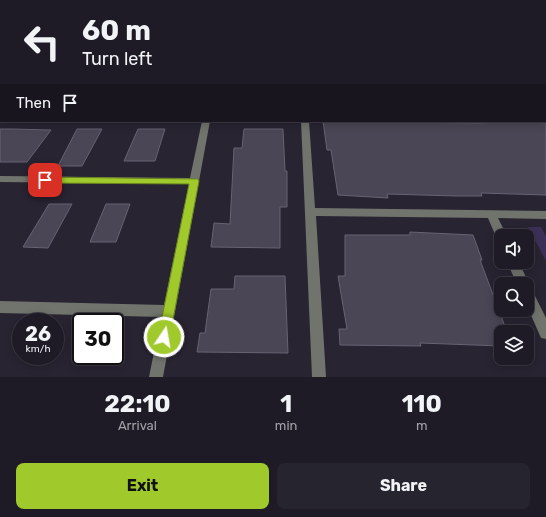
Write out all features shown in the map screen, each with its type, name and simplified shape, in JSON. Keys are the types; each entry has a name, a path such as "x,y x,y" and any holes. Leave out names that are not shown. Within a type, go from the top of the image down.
{"street":[{"path":"156,377 206,122"},
{"path":"305,122 319,377"},
{"path":"0,179 194,181"},
{"path":"310,212 546,215"},
{"path":"491,214 498,229"},
{"path":"0,307 170,311"},
{"path":"534,307 546,333"}],"shaded area":[{"path":"528,227 541,227 546,236 546,261 534,238 534,229 529,229"}],"building":[{"path":"323,122 546,122 546,195 481,193 482,196 387,194 388,198 338,195 331,150 327,150"},
{"path":"0,129 51,130 27,162 0,162"},
{"path":"77,129 102,129 82,166 58,166"},
{"path":"138,129 165,129 155,161 124,161"},
{"path":"244,129 283,129 285,171 287,171 287,207 280,207 280,248 211,247 214,223 230,224 234,148 242,148"},
{"path":"49,204 72,204 48,248 23,247"},
{"path":"106,204 130,204 116,242 90,242"},
{"path":"410,232 473,235 482,260 480,260 494,297 494,317 501,317 504,325 494,325 494,346 420,343 421,346 340,345 339,329 347,329 338,276 345,276 345,235 410,235"},
{"path":"235,276 285,276 288,353 197,352 200,333 205,333 211,289 234,289"}],"route":[{"path":"45,180 194,181 164,337"}]}
